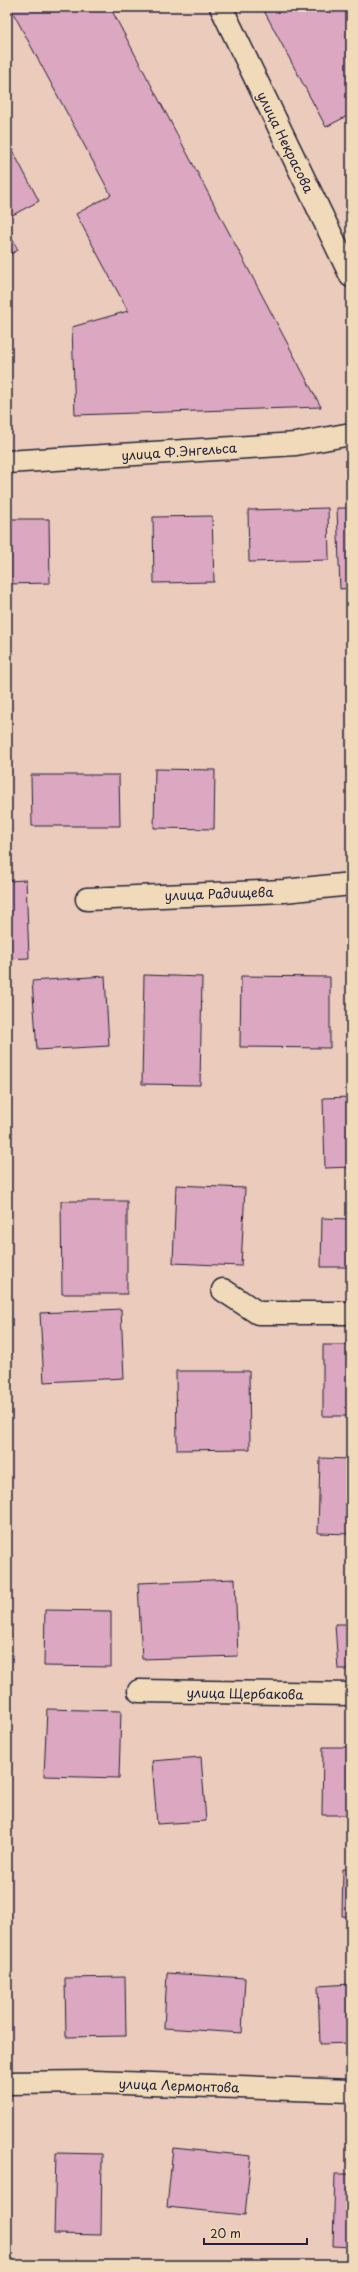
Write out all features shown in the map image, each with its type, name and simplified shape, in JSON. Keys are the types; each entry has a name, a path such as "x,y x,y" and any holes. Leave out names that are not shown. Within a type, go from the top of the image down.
{"street":[{"name":"улица Некрасова","path":"221,7 351,276"},
{"name":"улица Ф.Энгельса","path":"7,462 296,444 351,434"},
{"name":"улица Радищева","path":"87,899 284,891 351,884"},
{"path":"223,1290 258,1313 351,1313"},
{"name":"улица Щербакова","path":"138,1691 351,1694"},
{"name":"улица Лермонтова","path":"7,2083 94,2082 351,2091"}],"building":[{"path":"10,7 110,7 321,407 75,415 72,327 128,311 76,214 111,195"},
{"path":"262,7 351,7 351,114 326,127"},
{"path":"7,140 39,201 7,218"},
{"path":"7,229 18,250 7,256"},
{"path":"328,508 329,560 249,562 248,510"},
{"path":"337,508 351,508 351,588 340,589"},
{"path":"212,516 214,582 154,583 153,517"},
{"path":"7,519 49,519 50,583 7,584"},
{"path":"155,769 215,770 214,829 154,828"},
{"path":"31,775 119,775 120,826 32,826"},
{"path":"26,880 29,958 7,959 7,881"},
{"path":"144,975 202,977 200,1085 142,1084"},
{"path":"105,976 109,1046 37,1050 32,981"},
{"path":"241,976 330,977 330,1048 240,1047"},
{"path":"351,1097 351,1167 325,1168 323,1098"},
{"path":"176,1185 245,1188 241,1266 173,1263"},
{"path":"61,1201 127,1201 127,1294 62,1294"},
{"path":"322,1218 351,1219 351,1267 321,1267"},
{"path":"121,1309 124,1378 44,1382 40,1313"},
{"path":"323,1345 351,1345 351,1416 323,1416"},
{"path":"176,1371 249,1371 250,1449 177,1450"},
{"path":"320,1458 351,1459 351,1534 318,1533"},
{"path":"235,1579 238,1656 142,1659 138,1583"},
{"path":"45,1610 111,1611 111,1667 44,1666"},
{"path":"335,1624 351,1624 351,1669 338,1669"},
{"path":"47,1709 121,1711 119,1778 44,1776"},
{"path":"323,1747 351,1747 351,1815 322,1815"},
{"path":"201,1757 206,1821 157,1824 152,1761"},
{"path":"343,1869 351,1869 351,1917 342,1916"},
{"path":"167,1973 245,1978 242,2033 164,2028"},
{"path":"125,1977 126,2036 66,2037 65,1978"},
{"path":"351,1984 351,2043 320,2044 318,1986"},
{"path":"173,2148 251,2156 245,2215 167,2207"},
{"path":"56,2153 102,2154 101,2235 54,2234"},
{"path":"335,2174 351,2174 351,2247 333,2246"}]}
